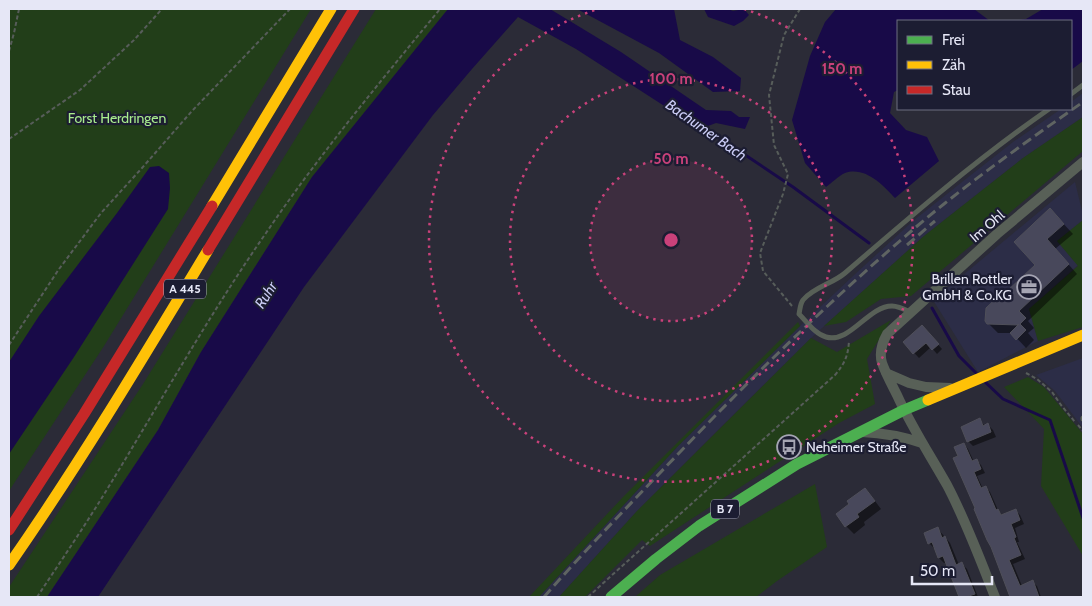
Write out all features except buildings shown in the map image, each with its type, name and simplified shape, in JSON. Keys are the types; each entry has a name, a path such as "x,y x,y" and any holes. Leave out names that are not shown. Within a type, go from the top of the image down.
{"main road":[{"name":"A 445","path":"9,530 153,303 331,9"},
{"name":"A 445","path":"9,565 100,427 354,9"},
{"name":"B 7","path":"611,597 656,559 700,526 797,464 904,410 1083,335"}],"street":[{"name":"Im Ohl","path":"910,312 997,234 1083,162"},
{"path":"910,312 887,334 881,350 882,361 904,410 966,523 996,597"},
{"path":"886,373 909,383 926,387 954,389"},
{"path":"860,432 900,436 922,443"}],"lane":[{"path":"1072,93 1083,85"},
{"path":"910,312 893,306 884,307 870,315 850,331 840,337 833,338 825,337 813,329 799,314 802,301 813,292 842,276 963,172 1048,110"}],"path":[{"path":"9,51 19,9"},
{"path":"9,139 80,90 134,40 162,9"},
{"path":"9,345 59,269 101,212 192,111 290,9"},
{"path":"37,597 102,498 210,318 266,232 333,143 440,9"},
{"path":"799,314 763,271 760,253 783,194 788,174 774,145 769,95 784,35 800,9"},
{"path":"588,597 834,375 843,365 848,353 850,331"},
{"path":"1011,365 1037,379 1052,392 1083,431"}],"shaded area":[{"path":"1083,93 1083,117 1023,158 924,236 811,338 724,424 637,511 559,597 539,597 678,446 853,276 913,221 1013,142 1060,110 1072,110 1072,101"},
{"path":"1075,182 1083,220 1057,241 1078,265 1029,309 1038,341 978,372 933,300"},
{"path":"1083,358 1083,428 1055,391 1036,375"}],"green space":[{"name":"Forst Herdringen","path":"9,9 311,9 104,346 9,491"},
{"path":"376,9 448,9 312,177 201,352 158,430 47,597 9,597 9,587 143,384"},
{"path":"1083,117 1083,151 911,296 881,299 846,322 824,326 924,236 1023,158"},
{"path":"1083,220 1083,327 1038,341 1029,309 1078,266 1057,241"},
{"path":"891,320 867,359 875,404 839,423 650,546 642,540 585,597 559,597 637,511 811,338 837,352"},
{"path":"798,322 800,326 678,446 539,597 529,597 623,497"},
{"path":"1028,377 1044,387 1083,434 1083,556 1041,486 1044,429 1004,387"},
{"path":"815,484 827,547 756,597 635,597 660,575"}],"water":[{"name":"Ruhr","path":"448,9 550,9 621,52 706,110 731,111 739,117 750,117 745,129 716,123 700,129 576,49 518,17 433,115 304,287 98,597 47,597 158,430 201,352 312,177"},
{"path":"577,9 674,9 680,40 713,57 741,78 740,91 713,92 659,53"},
{"path":"704,9 728,9 733,11 744,9 749,15 734,26 708,17"},
{"path":"836,9 974,9 989,20 897,20 897,90 894,92 890,113 906,130 927,137 939,161 895,198 873,178 860,172 845,173 826,187 805,163 792,120 810,56 825,22"},
{"path":"1043,9 1083,9 1083,61 1072,69 1072,20 1019,20 1026,19"},
{"path":"159,166 169,173 168,209 74,357 9,454 9,362 39,316 150,167"}],"waterway":[{"name":"Bachumer Bach","path":"702,126 793,187 869,243"},
{"name":"Bachumer Bach","path":"932,308 959,356 976,373"},
{"name":"Bachumer Bach","path":"984,381 1003,399 1050,420 1083,518"}],"railway":[{"path":"1072,110 1083,102"},
{"path":"544,597 709,422 855,281 956,194 1072,110"},
{"path":"907,245 935,221"}],"traffic: fast":[{"path":"611,597 699,526 797,464 904,410 928,400"}],"traffic: slow":[{"path":"212,206 331,9"},
{"path":"9,565 136,369 208,250"},
{"path":"928,400 1083,335"}],"traffic: jam":[{"path":"208,250 354,9"},
{"path":"9,530 84,414 212,206"}],"place":[{"name":"Brillen Rottler GmbH & Co.KG","path":"1029,287"},
{"name":"Neheimer Straße","path":"789,447"}]}
